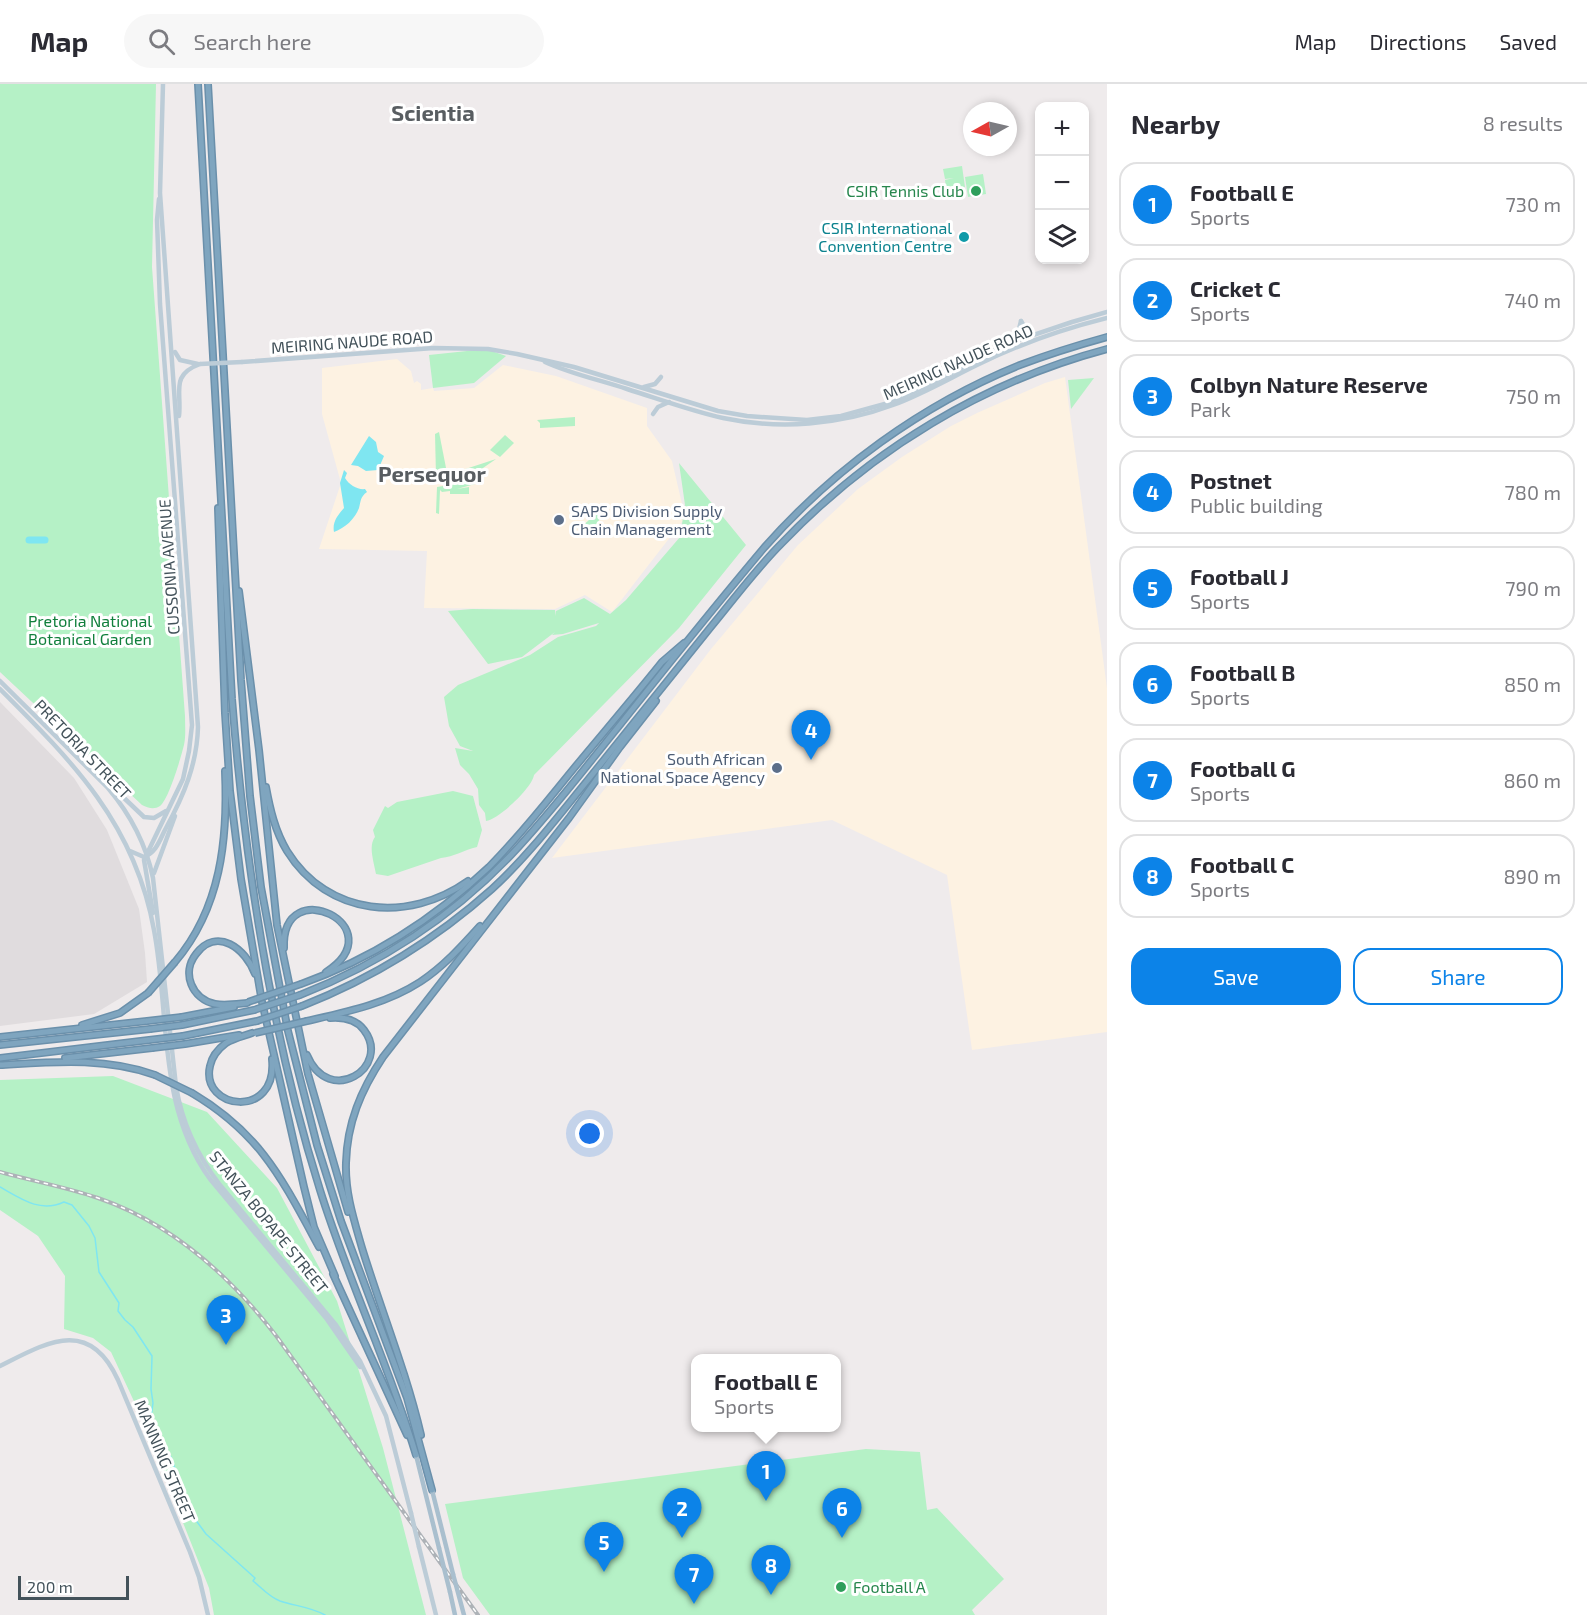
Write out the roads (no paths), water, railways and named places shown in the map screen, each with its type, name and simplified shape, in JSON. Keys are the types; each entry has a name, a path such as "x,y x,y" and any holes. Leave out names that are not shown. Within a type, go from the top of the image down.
{"highway":[{"path":"198,84 235,744 246,842 269,987 289,1080 320,1190 346,1265 398,1399 416,1455"},
{"path":"208,84 241,680 250,796 261,887 277,977 297,1068 325,1171 345,1232 407,1398 432,1490"},
{"path":"0,1045 183,1025 254,1010 300,995 366,966 406,942 452,908 492,873 549,813 779,531 818,493 872,450 930,411 995,377 1037,359 1107,337"},
{"path":"213,344 212,383 230,790 240,869 262,1002 308,1205 317,1234 416,1455"},
{"path":"0,1058 183,1036 257,1021 341,990 404,956 448,925 493,888 527,854 782,543 817,508 913,434 980,396 1058,363 1107,349"},
{"path":"231,508 259,750 273,903 290,990 325,1136 367,1267 406,1377 432,1490"},
{"path":"0,1037 182,1017 229,1008 302,984 360,959 404,934 462,891 501,854 662,662 673,650 688,640"},
{"path":"367,1267 350,1208 346,1181 348,1144 356,1107 368,1081 383,1057 684,666 692,651"},
{"path":"27,1034 103,1020 129,1007 148,993 176,962 202,920 220,867 226,818 225,713"},
{"path":"259,750 272,814 283,844 310,879 342,898 357,904 381,908 423,904 458,888 501,854"},
{"path":"0,1065 184,1044 254,1033 382,1002 421,981 454,955 516,887"},
{"path":"290,990 284,949 286,931 293,920 302,913 311,910 324,911 337,917 345,928 348,941 346,949 342,958 330,969 302,984"},
{"path":"248,1002 218,1005 206,1002 198,996 191,985 189,970 193,958 201,949 212,943 220,942 233,945 241,950 252,966 262,1002"},
{"path":"296,1019 309,1060 321,1075 341,1081 361,1072 369,1060 371,1047 368,1036 361,1027 354,1021 340,1018 308,1021"},
{"path":"254,1033 225,1044 218,1050 211,1063 212,1084 221,1096 230,1101 243,1103 251,1101 267,1089 273,1069 268,1030"},
{"path":"0,1065 80,1061 117,1065 155,1075 192,1093 235,1123 264,1154 284,1183 334,1276"}],"main road":[{"name":"CUSSONIA AVENUE","path":"163,84 160,193 198,727 193,769 176,811"},
{"name":"CUSSONIA AVENUE","path":"146,855 171,806 186,769 192,725 157,248 160,193"},
{"name":"MEIRING NAUDE ROAD","path":"165,365 242,362 452,347 500,351 574,367 733,414 784,419 820,419 857,412 901,398 1007,344 1107,312"},
{"name":"MEIRING NAUDE ROAD","path":"540,360 724,418 800,424 838,420 895,405 1025,344 1067,328 1107,318"},
{"path":"1007,344 1017,335 1022,321 1027,331 1036,334"},
{"path":"171,335 177,357 200,364"},
{"path":"177,421 180,413 180,378 187,369 200,364"},
{"path":"639,387 652,386 661,377"},
{"path":"653,414 658,407 669,402"},
{"name":"PRETORIA STREET","path":"0,681 89,767 123,806 141,839"},
{"name":"PRETORIA STREET","path":"0,689 62,752 84,778 108,811 128,849"},
{"path":"89,767 144,817 157,817 171,806"},
{"path":"128,849 136,855 146,855 157,846 176,811"},
{"path":"153,878 156,863 176,811"},
{"name":"STANZA BOPAPE STREET","path":"141,839 153,878 176,1086 184,1119 195,1148 220,1185 346,1338 370,1378 390,1428 436,1615"},
{"name":"STANZA BOPAPE STREET","path":"128,849 145,895 154,930 173,1096 177,1115 189,1144 210,1179 345,1344 370,1384 390,1428"},
{"path":"146,855 144,866 154,930"},
{"name":"MANNING STREET","path":"0,1366 50,1342 70,1340 92,1347 101,1354 113,1369 190,1552 208,1615"},
{"path":"416,1455 455,1615"},
{"path":"432,1490 464,1615"}],"water":[{"path":"369,436 376,442 378,452 384,456 378,470 366,471 351,465"},
{"path":"344,470 347,473 345,478 349,483 367,492 362,497 359,508 352,519 346,526 334,532 335,522 344,508 340,483"}],"waterway":[{"path":"29,540 45,540"},
{"path":"0,1187 31,1203 47,1206 64,1202 72,1205 89,1226 95,1238 99,1272 119,1303 118,1311 133,1327 152,1356 151,1418 157,1448 171,1457 179,1481 178,1489 186,1500 192,1515 206,1534 255,1578 253,1581 269,1595 280,1601 309,1608 325,1615"}],"railway":[{"path":"0,1172 86,1194 125,1209 175,1237 219,1273 240,1293 277,1337 478,1615"}],"place":[{"name":"CSIR Tennis Club","path":"976,191"},
{"name":"CSIR International Convention Centre","path":"964,237"},
{"name":"SAPS Division Supply Chain Management","path":"559,520"},
{"name":"Postnet","path":"811,760"},
{"name":"South African National Space Agency","path":"777,768"},
{"name":"Colbyn Nature Reserve","path":"226,1345"},
{"name":"Football E","path":"766,1501"},
{"name":"Cricket C","path":"682,1538"},
{"name":"Football B","path":"842,1538"},
{"name":"Football J","path":"604,1572"},
{"name":"Football A","path":"841,1587"},
{"name":"Football C","path":"771,1595"},
{"name":"Football G","path":"694,1604"}],"district":[{"name":"Scientia","path":"433,113"},
{"name":"Persequor","path":"432,474"}],"park label":[{"name":"Pretoria National Botanical Garden","path":"90,630"}]}
